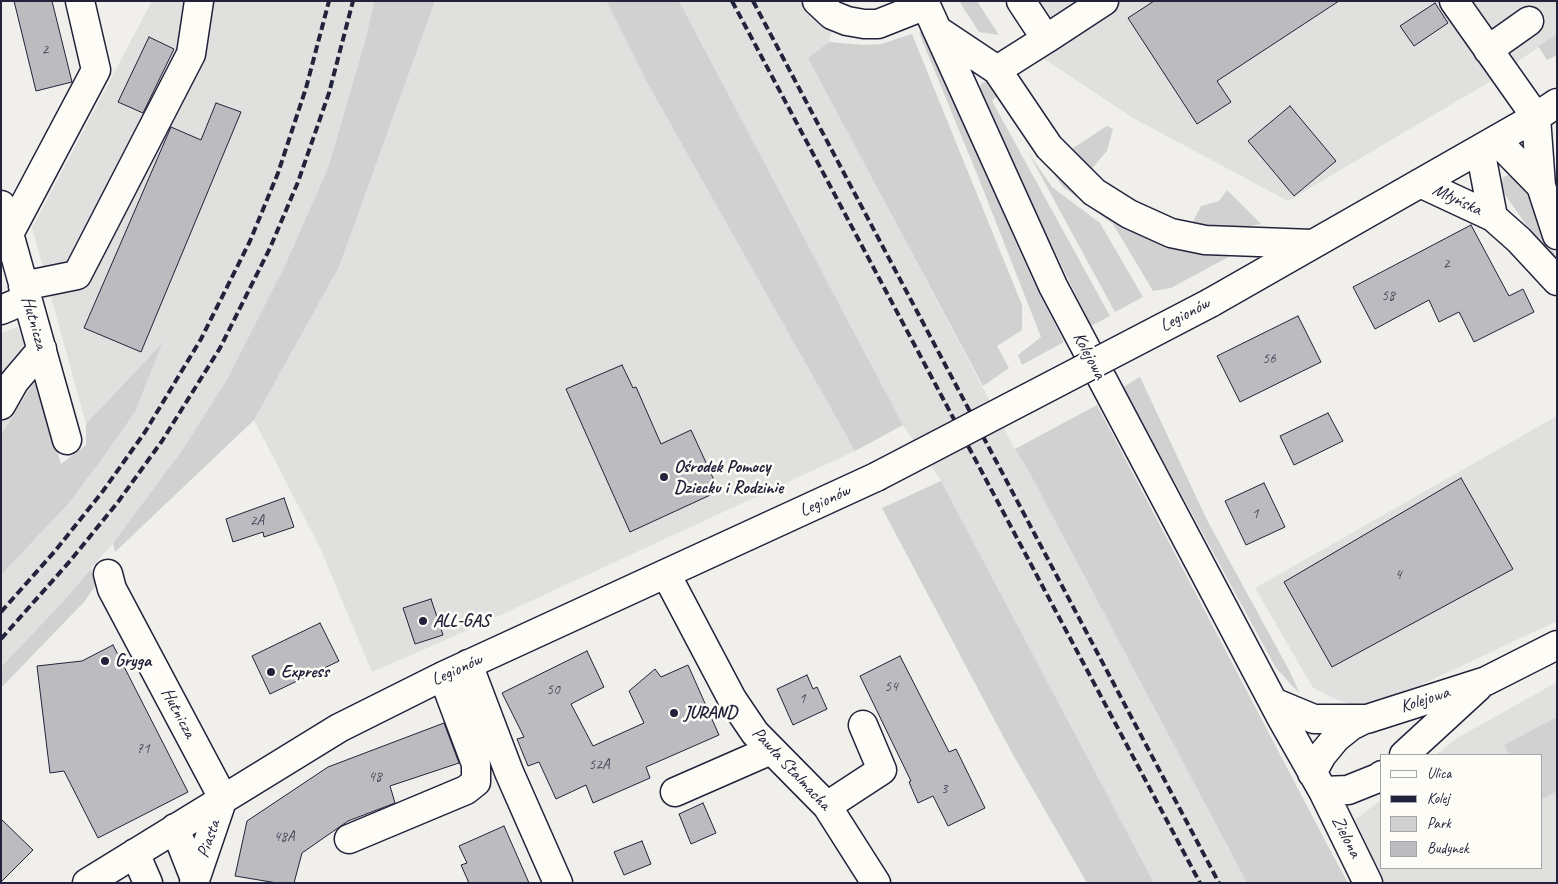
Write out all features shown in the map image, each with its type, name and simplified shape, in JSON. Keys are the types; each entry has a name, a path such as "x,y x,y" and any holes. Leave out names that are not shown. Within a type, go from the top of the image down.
{"street":[{"path":"9,234 96,70 80,1"},
{"path":"1,310 25,292 78,275 191,54 200,1"},
{"path":"817,1 832,15 847,21 864,24 878,24 925,3"},
{"path":"1021,1 1046,39"},
{"path":"997,70 1104,1"},
{"path":"1454,1 1488,50 1546,110 1541,186 1557,235"},
{"name":"Kolejowa","path":"925,3 1053,286 1318,782"},
{"path":"1488,50 1529,21"},
{"path":"937,30 997,70 1049,147 1094,192 1129,214 1171,233 1205,240 1312,244"},
{"name":"Legionów","path":"87,883 339,728 468,664 876,478 1210,303 1546,110"},
{"path":"1488,144 1541,186"},
{"name":"Młyńska","path":"1488,144 1493,217"},
{"name":"Młyńska","path":"1420,183 1493,217 1519,240 1557,281"},
{"name":"Hutnicza","path":"1,204 67,440"},
{"path":"1,405 14,382 42,349"},
{"name":"Hutnicza","path":"108,574 112,588 223,798"},
{"name":"Pawła Stalmacha","path":"666,574 732,699 755,733 828,806 876,883"},
{"name":"Kolejowa","path":"1318,782 1322,755 1336,738 1350,726 1365,719 1486,681 1557,645"},
{"path":"468,664 509,772 558,883"},
{"path":"349,838 466,790 476,782 476,764 443,676"},
{"name":"Kolejowa","path":"1405,754 1486,681"},
{"name":"Kolejowa","path":"1274,702 1314,719 1365,719"},
{"path":"828,806 882,770 863,725"},
{"path":"675,792 771,750"},
{"path":"1318,782 1348,790 1380,776"},
{"name":"Zielona","path":"1318,782 1368,883"},
{"name":"Piasta","path":"195,881 223,798"},
{"name":"Piasta","path":"175,828 195,881"},
{"path":"135,853 148,883"}],"shaded area":[{"path":"152,1 374,1 366,38 328,168 287,261 229,376 183,449 113,543 57,608 1,667 1,575 69,503 135,412 160,345 86,424 32,228"},
{"path":"435,1 606,1 645,79 855,451 466,631 372,672 321,550 254,420 339,267"},
{"path":"679,1 838,1 829,42 809,58 1247,883 1154,883 941,481 903,425"},
{"path":"1005,1 1557,1 1557,34 1486,84 1288,201 1133,118 1041,57"},
{"path":"18,327 36,379 1,435 1,333"},
{"path":"1557,416 1557,621 1389,700 1353,705 1335,699 1313,688 1255,588"},
{"path":"1557,682 1557,883 1380,883 1351,823 1380,801 1380,869 1543,869 1543,754 1437,754 1457,738"}],"green space":[{"path":"374,1 435,1 339,267 254,420 115,552 113,543 183,449 229,376 287,261 328,168 366,38"},
{"path":"606,1 679,1 903,425 855,451 645,79"},
{"path":"959,1 977,1 999,35 979,32"},
{"path":"922,31 1032,279 1064,342 1022,365 1018,355 1041,337 919,33"},
{"path":"912,34 1022,305 1022,330 997,346 1009,368 983,386 808,58 829,42 864,45 881,44"},
{"path":"1557,34 1557,55 1547,60 1538,46"},
{"path":"991,79 1001,92 992,101 1110,316 1091,326 1028,196 979,88 982,83"},
{"path":"1008,101 1068,181 1245,248 1171,288 1153,291 1113,224 1063,187 1003,104"},
{"path":"1107,126 1113,129 1107,151 1086,175 1067,152"},
{"path":"1028,152 1052,187 1100,223 1143,297 1115,312"},
{"path":"1512,174 1521,180 1557,258 1557,264 1553,263 1501,189 1503,177"},
{"path":"1227,190 1261,224 1222,232 1191,225 1201,206 1219,201"},
{"path":"162,343 135,412 69,503 1,575 1,435 36,379 61,464 86,445 86,424"},
{"path":"1140,377 1207,520 1289,670 1300,694 1276,668 1123,387"},
{"path":"1097,405 1348,883 1247,883 1027,468 1015,449"},
{"path":"941,481 1154,883 1087,883 1012,753 882,508"},
{"path":"91,569 95,586 84,602 1,688 1,667"},
{"path":"1557,717 1557,791 1543,798 1543,754 1508,754 1504,745"}],"building":[{"path":"14,1 52,1 72,82 36,91"},
{"path":"1154,1 1339,1 1217,81 1231,102 1197,124 1128,18"},
{"path":"1435,3 1448,23 1414,46 1400,26"},
{"path":"149,37 174,49 143,113 118,102"},
{"path":"216,103 241,112 141,352 84,328 171,127 201,140"},
{"path":"1290,106 1336,161 1294,196 1248,141"},
{"path":"1471,225 1509,296 1523,289 1534,312 1474,342 1459,312 1439,322 1429,300 1375,329 1353,287"},
{"path":"1298,316 1321,362 1240,402 1217,356"},
{"path":"622,365 633,388 636,387 661,444 691,430 719,491 630,532 566,389"},
{"path":"1328,413 1343,441 1294,465 1280,436"},
{"path":"1461,478 1513,569 1332,667 1284,582"},
{"path":"1264,483 1285,527 1246,545 1225,501"},
{"path":"284,498 294,527 264,537 263,532 233,542 226,519"},
{"name":"ALL-GAS","path":"431,599 443,635 415,644 403,608"},
{"path":"320,623 339,661 270,694 252,656"},
{"path":"113,645 188,792 98,838 64,771 50,773 37,666 82,661"},
{"path":"587,651 604,687 571,704 593,746 644,723 629,691 655,669 661,677 688,665 719,735 646,767 650,778 593,803 586,785 556,799 539,762 528,766 517,739 524,737 502,693"},
{"path":"900,656 949,752 956,749 985,808 948,826 933,796 918,803 909,782 911,781 860,676"},
{"path":"807,675 813,689 817,687 827,709 793,725 777,689"},
{"path":"444,723 459,763 390,786 395,803 348,821 302,853 294,883 277,883 235,876 247,821 328,767"},
{"path":"703,803 716,833 691,844 679,814"},
{"path":"1,819 33,850 1,882"},
{"path":"504,826 529,883 469,883 461,865 467,863 459,846"},
{"path":"642,841 651,864 624,875 614,852"}],"railway":[{"path":"1,612 55,551 103,491 145,432 201,339 250,241 278,173 306,88 329,1"},
{"path":"1,639 70,561 118,502 162,441 220,348 270,248 298,182 329,93 353,1"},
{"path":"732,1 1200,883"},
{"path":"753,1 1219,883"}],"place":[{"name":"Ośrodek Pomocy Dziecku i Rodzinie","path":"664,477"},
{"name":"ALL-GAS","path":"423,621"},
{"name":"Gryga","path":"105,661"},
{"name":"Express","path":"271,672"},
{"name":"JURAND","path":"674,713"}]}
